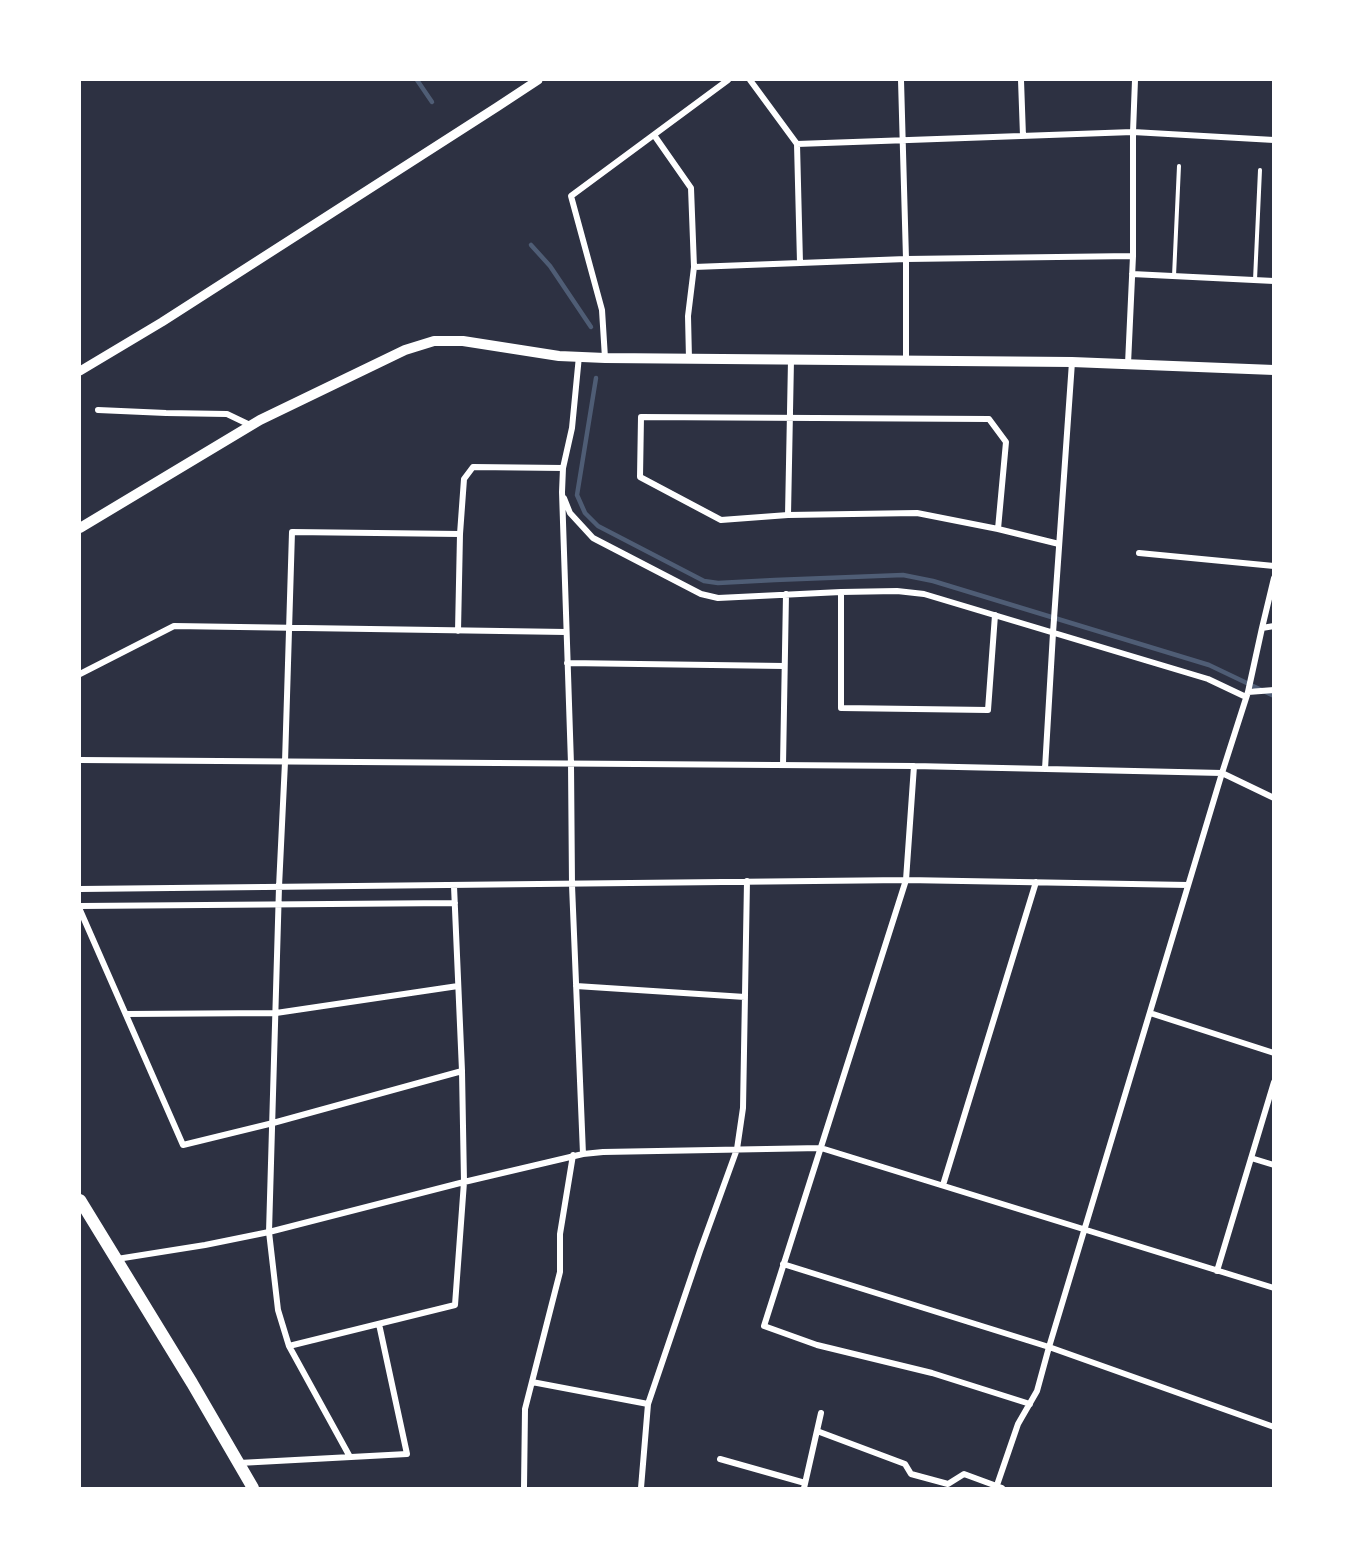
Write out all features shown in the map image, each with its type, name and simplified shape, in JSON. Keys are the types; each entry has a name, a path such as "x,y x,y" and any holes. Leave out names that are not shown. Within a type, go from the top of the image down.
{"main road":[{"path":"80,528 250,425 405,350 434,341 463,341 559,356 605,358 1072,362 1274,370"},
{"path":"80,1200 253,1488"}],"street":[{"path":"80,370 162,322 538,80"},
{"path":"605,358 602,310 570,196 728,80"},
{"path":"750,80 796,144 800,263"},
{"path":"901,80 906,259 906,361"},
{"path":"1021,80 1023,136"},
{"path":"1128,364 1133,256 1135,80"},
{"path":"796,144 1133,132 1274,140"},
{"path":"654,135 691,188 694,267 687,316 689,359"},
{"path":"694,267 906,259 1133,256"},
{"path":"1132,274 1274,281"},
{"path":"579,357 572,428 563,468 562,492 571,764 572,885 583,1154"},
{"path":"788,515 791,360"},
{"path":"1046,769 1072,362"},
{"path":"98,410 227,414 250,425"},
{"path":"998,529 1006,442 989,419 641,417 640,477 721,520 788,515 917,513 1059,544"},
{"path":"458,630 460,534 464,479 473,467 563,468"},
{"path":"562,492 570,513 593,538 701,594 718,598 841,592 897,591 924,594 1208,679 1247,694 1274,690"},
{"path":"350,1457 289,1346 278,1310 269,1232 292,532 460,534"},
{"path":"1138,553 1274,566"},
{"path":"818,1431 905,1464 911,1474 948,1484 964,1474 998,1488 1018,1424 1037,1391 1048,1347 1247,694 1274,578"},
{"path":"841,592 841,708 988,710 995,615"},
{"path":"783,765 786,594"},
{"path":"80,674 174,626 566,632"},
{"path":"1262,628 1274,626"},
{"path":"567,663 784,666"},
{"path":"80,759 914,766 1222,773 1274,798"},
{"path":"914,766 906,880 764,1326 817,1345 932,1373 1029,1404"},
{"path":"80,889 906,880 1188,885"},
{"path":"641,1488 648,1404 736,1149 743,1108 747,881"},
{"path":"943,1185 1036,882"},
{"path":"289,1346 455,1305 464,1182 454,886"},
{"path":"455,903 80,908 183,1145 273,1123 462,1071"},
{"path":"126,1014 276,1012 458,986"},
{"path":"576,986 745,997"},
{"path":"1150,1013 1274,1053"},
{"path":"1217,1271 1274,1082"},
{"path":"115,1259 269,1232 573,1155 603,1152 821,1148 1274,1288"},
{"path":"524,1488 525,1409 560,1272 560,1234 573,1155"},
{"path":"1251,1158 1274,1165"},
{"path":"783,1264 1048,1347 1274,1427"},
{"path":"239,1463 407,1454 379,1324"},
{"path":"532,1382 648,1404"},
{"path":"720,1459 805,1486 821,1413"}],"lane":[{"path":"1174,276 1179,166"},
{"path":"1255,280 1260,170"}],"waterway":[{"path":"417,80 432,102"},
{"path":"531,245 550,266 591,327"},
{"path":"596,378 577,495 585,513 598,526 704,581 718,583 903,575 933,581 1209,665 1274,696"}]}
